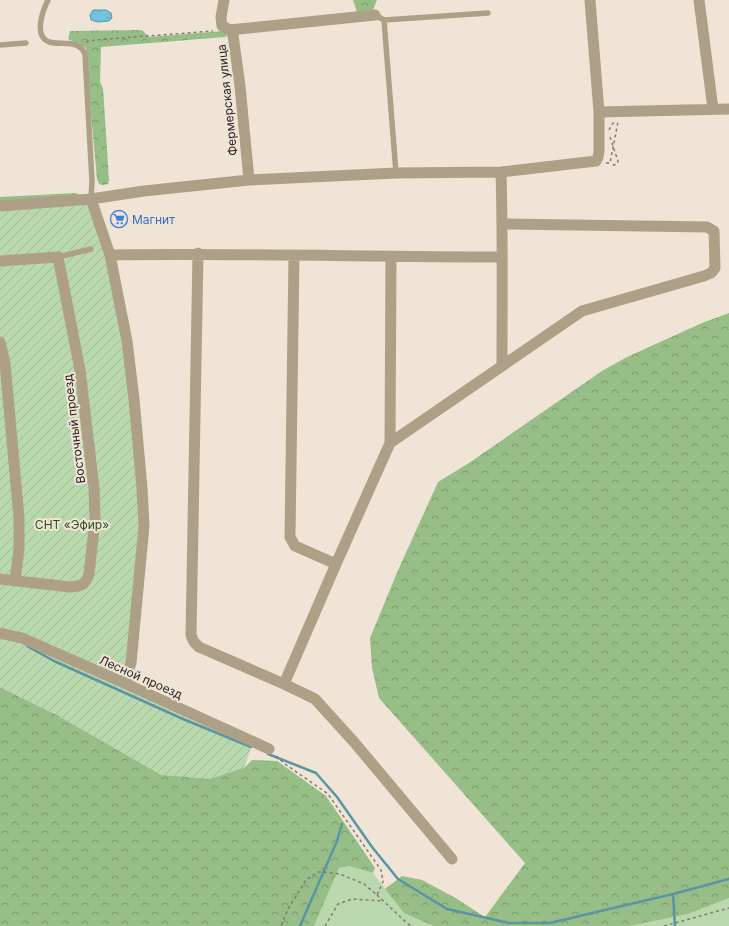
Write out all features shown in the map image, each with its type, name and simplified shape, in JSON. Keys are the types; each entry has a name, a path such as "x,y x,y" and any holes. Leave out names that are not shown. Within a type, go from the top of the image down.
{"street":[{"name":"Фермерская улица","path":"224,0 220,16 222,26 230,30 233,36 240,86 249,180"},
{"path":"0,206 91,198 249,180 396,173 501,172 596,161 599,151 599,112 590,0"},
{"path":"699,0 713,110"},
{"path":"230,30 379,17"},
{"path":"599,112 729,109"},
{"path":"501,172 503,224 502,366"},
{"path":"91,198 110,254 127,341 142,488 144,526 131,663 127,675 122,682"},
{"path":"390,443 582,311 704,276 711,273 715,268 714,231 707,227 503,224"},
{"path":"110,254 502,257"},
{"path":"198,254 191,636 199,647 315,699 354,742 452,859"},
{"path":"294,255 290,537 295,546 336,564"},
{"path":"0,261 58,257"},
{"name":"Восточный проезд","path":"15,581 70,587 80,586 86,581 90,574 95,520 94,488 80,370 58,257"},
{"path":"284,684 390,443 391,257"},
{"path":"0,342 5,363 19,518 19,549 15,581 0,579"},
{"name":"Лесной проезд","path":"0,633 22,638 122,682 271,751"}],"lane":[{"path":"48,0 41,17 40,24 40,30 45,40 82,48 85,54 92,181 91,198"},
{"path":"396,173 379,17 488,13"},
{"path":"0,45 26,43"},
{"path":"58,257 90,249"}],"path":[{"path":"76,46 95,40 230,30"},
{"path":"596,161 614,165 617,164 618,161 613,146 608,132 612,124 618,119 613,146 610,163"},
{"path":"271,751 285,764 328,794 337,806 381,870 383,882 377,895"},
{"path":"280,926 288,909 306,880 318,872 340,874 364,884 408,924 413,926"},
{"path":"325,926 338,904 352,900 383,901"},
{"path":"664,926 729,908"}],"green space":[{"path":"353,0 377,0 373,10 357,12"},
{"path":"142,30 149,37 224,31 227,36 101,47 100,82 103,88 109,180 108,184 99,184 97,179 86,48 68,39 70,31"},
{"path":"76,193 79,195 0,204 0,197"},
{"name":"СНТ «Эфир»","path":"91,199 127,341 142,488 131,663 138,691 253,742 244,768 210,779 161,775 53,713 0,687 0,206"},
{"path":"729,313 729,898 688,914 630,926 433,926 404,913 385,889 402,876 422,880 454,897 485,917 525,863 379,698 372,668 370,638 399,568 438,482 469,463 602,371 627,357 702,323"},
{"path":"0,687 53,713 244,768 252,760 277,761 326,796 375,868 373,873 349,866 339,868 314,926 0,926"},
{"path":"349,866 373,873 404,913 433,926 314,926 339,868"},
{"path":"729,898 729,926 630,926 688,914"}],"water":[{"path":"93,10 106,10 111,13 112,18 109,21 98,22 91,20 90,15"}],"waterway":[{"path":"27,646 54,661 183,719 251,747"},
{"path":"268,754 316,773 337,797 372,847 398,879 447,909 509,923 550,923 729,879"},
{"path":"300,926 337,841 342,824"},
{"path":"673,894 675,926"}],"place":[{"name":"Магнит","path":"119,219"}]}
